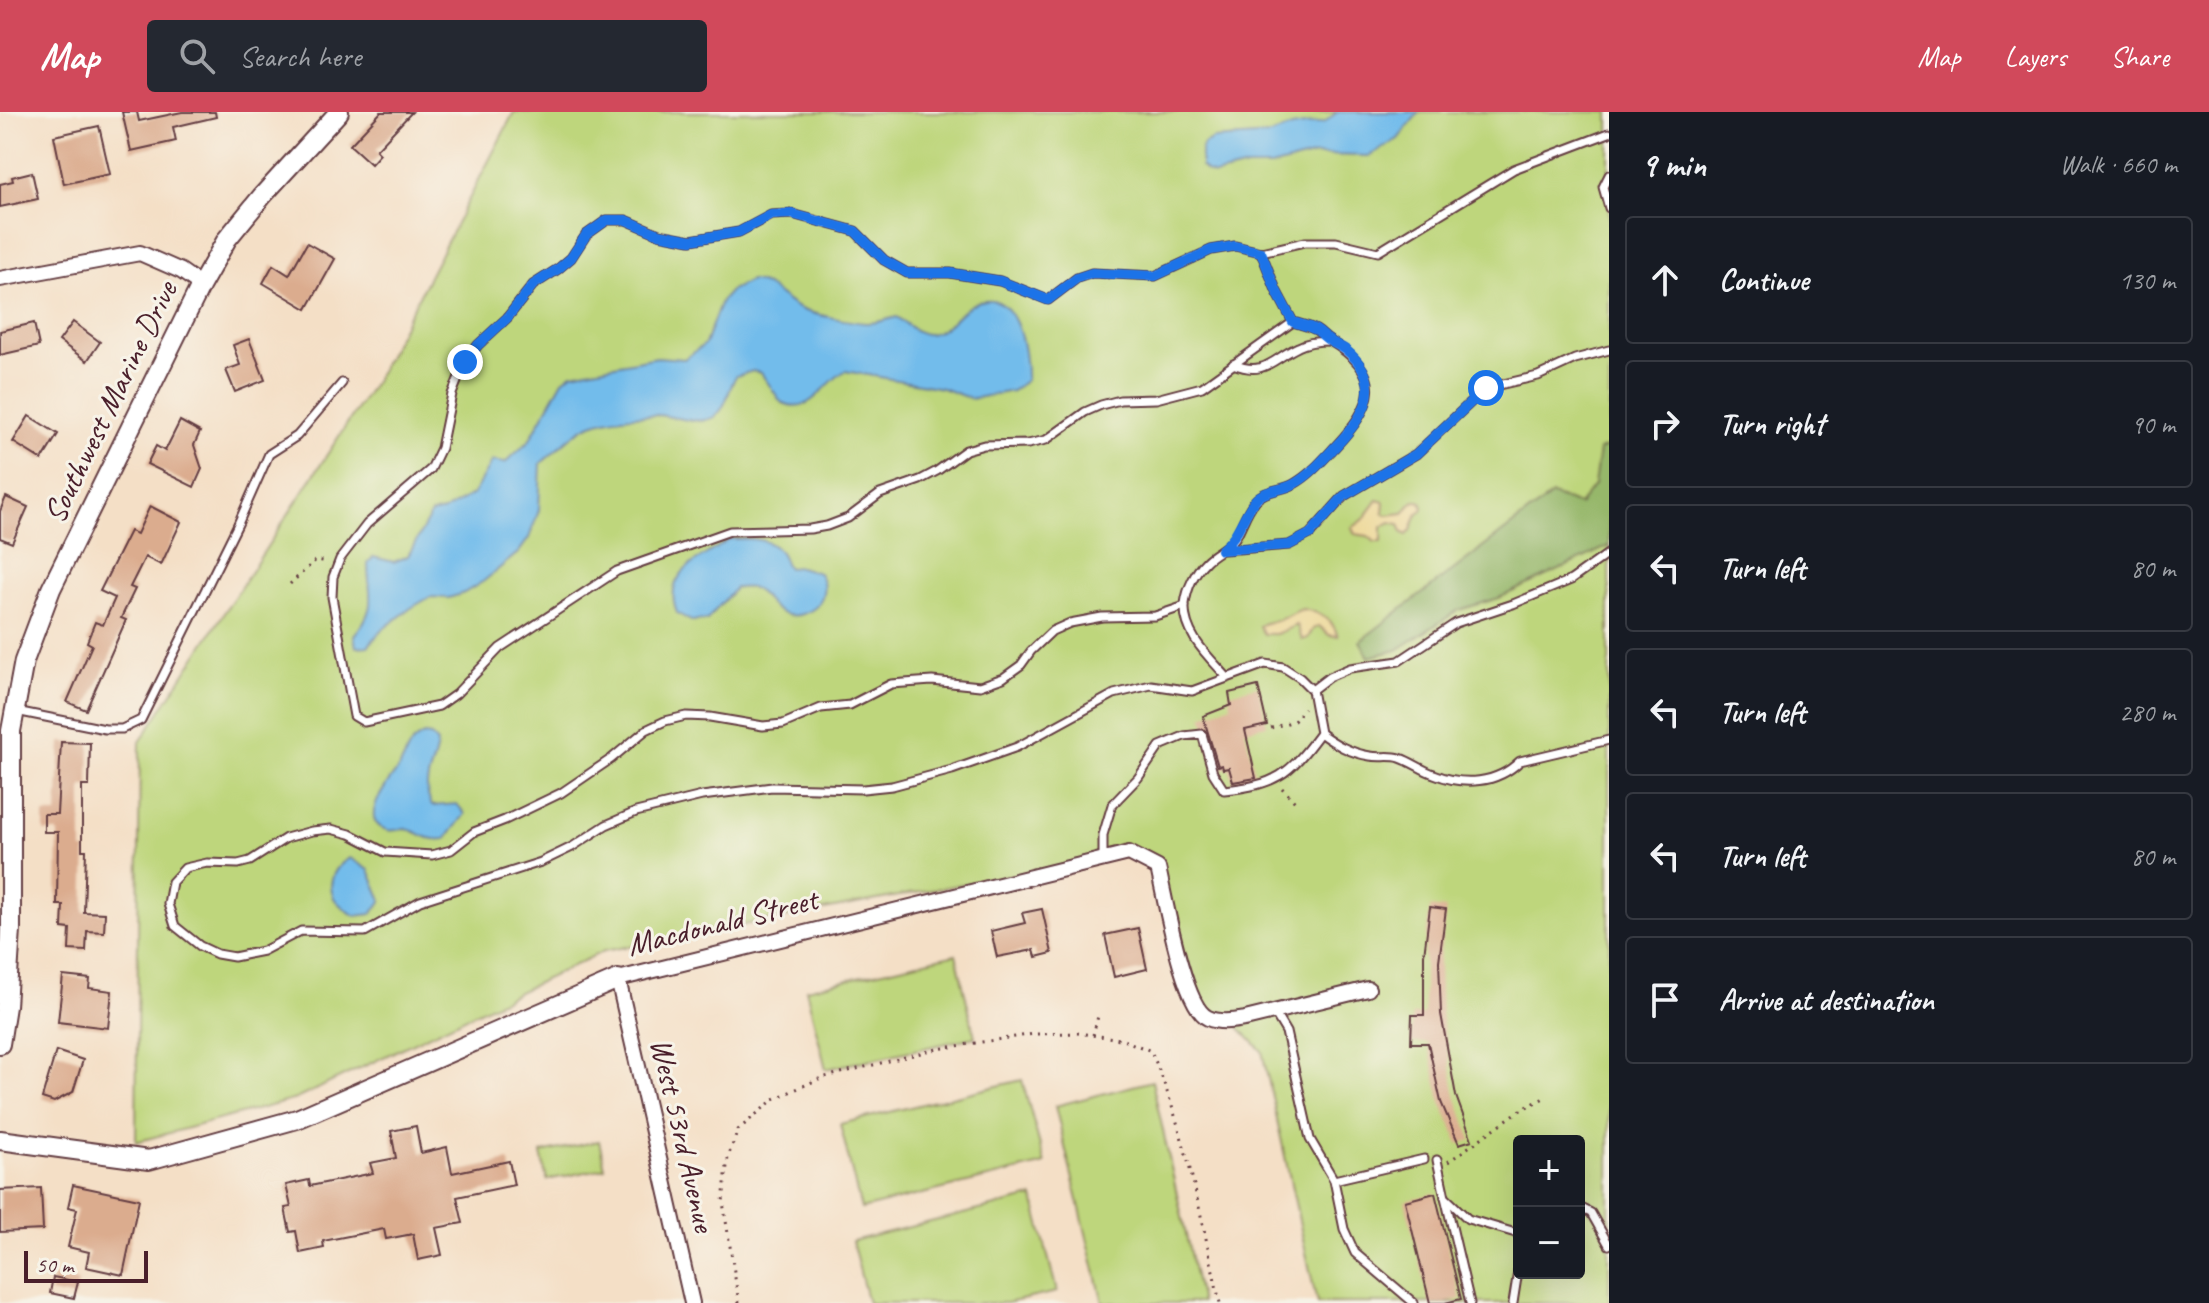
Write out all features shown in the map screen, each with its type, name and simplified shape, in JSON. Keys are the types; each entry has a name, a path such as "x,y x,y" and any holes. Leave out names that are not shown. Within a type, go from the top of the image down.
{"main road":[{"name":"Southwest Marine Drive","path":"0,1044 9,969 9,779 14,710 24,661 51,589 201,285 227,239 339,112"},
{"name":"Macdonald Street","path":"0,1140 149,1160 297,1119 618,979"}],"street":[{"path":"0,279 140,253 181,271 201,285"},
{"name":"Macdonald Street","path":"618,979 1129,853 1158,868 1185,981 1193,1003 1208,1018 1233,1021 1368,989"},
{"name":"West 53rd Avenue","path":"618,979 692,1303"}],"lane":[{"path":"1293,322 1202,387 1156,399 1120,400 1101,405 1085,412 1046,440 1028,444 984,445 966,450 929,476 880,494 848,518 827,526 730,531 617,571 500,648 456,694 439,706 364,722 354,716 332,597 333,577 338,565 367,524 431,469 441,448 452,394 471,354 507,318 533,285 571,258 586,235 607,220 626,220 659,234 691,240 739,232 771,215 792,214 855,231 884,260 907,273 950,273 1000,281 1048,300 1077,278 1092,273 1155,276 1211,250 1235,246 1261,252 1305,242 1336,242 1378,252 1514,169 1609,133"},
{"path":"1609,175 1603,187 1609,208"},
{"path":"1226,676 1199,647 1189,629 1185,606 1191,582 1207,560 1233,541 1255,501 1263,494 1292,486 1311,472 1345,437 1364,410 1369,394 1368,380 1362,367 1344,347 1315,329 1293,322 1261,252"},
{"path":"1233,364 1247,370 1264,368 1298,347 1330,341"},
{"path":"1221,550 1289,545 1298,541 1310,534 1344,496 1416,454 1486,388 1538,376 1575,359 1609,350"},
{"path":"14,710 105,729 122,729 141,720 238,524 269,454 297,436 342,383"},
{"path":"1312,692 1329,677 1350,668 1399,661 1456,623 1571,580 1609,553"},
{"path":"1185,606 1155,616 1102,617 1070,623 1052,631 1021,665 1003,678 980,686 932,681 891,684 850,705 821,708 783,724 763,726 686,716 665,721 646,730 611,759 561,793 474,832 451,850 432,855 385,852 350,834 331,829 312,831 286,838 264,853 238,864 207,863 185,868 172,882 168,904 175,926 200,946 234,957 263,951 301,931 365,932 420,901 541,862 606,825 636,812 702,796 772,787 863,789 892,786 952,770 1017,747 1114,694 1151,685 1192,691 1265,664 1283,667 1300,678 1312,692 1320,733 1342,748 1369,756 1398,757 1435,775 1462,782 1494,779 1520,761 1609,740"},
{"path":"1103,859 1103,835 1112,805 1138,778 1160,746 1184,736 1202,734 1213,773 1224,790 1274,780 1287,772 1320,733"},
{"path":"1274,1012 1286,1032 1310,1139 1334,1180 1344,1229 1355,1253 1414,1303"},
{"path":"1334,1180 1424,1159"},
{"path":"1437,1160 1470,1303"},
{"path":"1445,1197 1468,1219 1513,1232"},
{"path":"1585,1210 1591,1213 1609,1245"},
{"path":"1513,1303 1517,1279"}],"path":[{"path":"290,584 316,560 338,565"},
{"path":"1271,728 1294,721 1312,692"},
{"path":"1274,780 1296,803"},
{"path":"1093,1035 1098,1016"},
{"path":"739,1303 723,1202 728,1157 738,1130 774,1099 821,1078 937,1049 1034,1034 1121,1039 1151,1051 1166,1086 1190,1171 1220,1303"},
{"path":"1437,1160 1448,1162 1519,1111 1544,1098"}],"green space":[{"path":"514,112 1609,112 1609,1303 1317,1303 1262,1051 1233,1021 1208,1018 1193,1003 1158,869 1129,853 604,951 296,1099 136,1142 140,742 375,381"},
{"path":"1609,446 1609,546 1499,598 1459,610 1397,650 1369,657 1360,641 1552,495 1579,505 1594,485 1599,450"},
{"path":"956,954 975,1037 826,1069 806,989"},
{"path":"1022,1080 1045,1164 861,1209 840,1124"},
{"path":"1152,1081 1201,1303 1103,1303 1055,1106"},
{"path":"599,1141 605,1168 547,1180 541,1153"},
{"path":"1033,1197 1057,1292 1007,1303 868,1303 852,1241"}],"sand":[{"path":"1378,500 1384,502 1383,513 1387,515 1404,513 1415,501 1422,502 1423,509 1407,535 1399,524 1391,522 1382,527 1382,542 1375,542 1368,536 1355,534 1352,528 1363,520"},
{"path":"1303,609 1325,618 1338,636 1329,635 1319,626 1302,640 1297,625 1276,634 1264,634 1259,626 1281,619"}],"water":[{"path":"1337,112 1419,112 1398,139 1369,156 1315,155 1271,167 1247,167 1214,175 1201,166 1201,150 1213,139 1270,135 1292,127 1325,122"},
{"path":"750,281 763,284 798,308 811,313 866,323 897,317 925,334 941,329 971,305 986,300 999,302 1016,322 1024,353 1026,380 1012,391 971,399 942,388 845,371 809,402 792,406 781,402 761,373 753,371 736,376 723,407 711,418 696,421 642,415 595,423 573,435 541,463 539,510 529,538 519,552 464,593 449,598 430,597 382,630 368,646 356,647 354,635 369,608 368,564 373,557 394,562 408,556 431,514 444,511 473,494 492,461 505,463 529,441 563,380 572,373 657,357 684,359 705,344 721,301 731,290"},
{"path":"730,539 756,539 769,543 780,553 788,568 800,567 819,573 824,587 819,603 803,614 784,614 761,594 747,587 735,588 707,620 691,621 677,613 674,599 679,577 697,560"},
{"path":"424,735 431,736 437,743 427,781 432,806 457,804 465,814 446,839 432,839 405,829 387,830 378,825 374,818 374,809 383,791 411,745"},
{"path":"350,858 369,870 382,900 372,914 355,916 334,898 331,886 334,874"}],"building":[{"path":"122,112 137,112 139,121 182,112 215,112 216,117 173,127 176,141 131,151"},
{"path":"381,112 412,112 376,150 380,154 371,164 350,145"},
{"path":"99,126 110,174 64,184 54,136"},
{"path":"32,172 38,199 0,207 0,184"},
{"path":"307,243 335,259 307,309 263,283 273,265 289,275"},
{"path":"73,322 100,342 87,361 59,341"},
{"path":"34,323 39,346 0,355 0,331"},
{"path":"249,339 265,380 235,392 226,370 240,365 233,345"},
{"path":"29,416 58,434 42,460 13,442"},
{"path":"180,421 200,432 194,445 202,469 194,487 147,464 156,446 165,451"},
{"path":"6,497 28,507 12,543 0,538 0,511"},
{"path":"150,506 181,522 161,565 145,557 130,587 135,589 121,618 126,620 86,710 67,702 92,645 87,642 95,622 103,625 115,598 100,591 130,531 137,534"},
{"path":"1258,686 1267,725 1245,730 1256,778 1233,782 1229,768 1218,766 1203,716 1231,705 1229,693"},
{"path":"61,742 90,743 89,786 82,786 82,850 86,850 84,912 105,913 104,932 87,931 86,951 69,950 70,929 62,928 63,905 57,905 58,832 44,832 44,814 57,814"},
{"path":"1430,907 1446,909 1439,961 1441,1014 1456,1096 1472,1140 1459,1144 1441,1102 1428,1043 1411,1043 1412,1015 1424,1015 1424,955"},
{"path":"1042,909 1052,953 1036,957 1034,950 997,957 991,931 1025,923 1022,913"},
{"path":"1138,928 1147,969 1114,977 1105,935"},
{"path":"63,976 90,979 89,988 112,991 108,1028 58,1022"},
{"path":"56,1051 83,1060 73,1092 54,1102 42,1098"},
{"path":"416,1126 421,1153 447,1147 452,1173 509,1161 514,1185 457,1197 463,1223 436,1228 442,1255 418,1260 413,1234 386,1239 384,1229 323,1241 324,1248 300,1253 296,1231 290,1232 285,1208 291,1207 286,1185 309,1180 310,1186 373,1173 370,1163 396,1158 391,1131"},
{"path":"73,1185 139,1199 123,1275 86,1267 89,1252 68,1247 77,1209 68,1207"},
{"path":"41,1188 43,1230 0,1232 0,1190"},
{"path":"1435,1193 1461,1299 1445,1303 1430,1303 1405,1201"},
{"path":"53,1277 78,1282 74,1298 50,1293"}],"route":[{"path":"465,362 533,285 571,258 586,235 607,220 626,220 659,234 691,240 739,232 771,215 792,214 855,231 884,260 907,273 950,273 1000,281 1048,300 1077,278 1092,273 1155,276 1211,250 1235,246 1261,252 1293,322 1315,329 1344,347 1362,367 1368,380 1369,394 1364,410 1345,437 1311,472 1292,486 1263,494 1255,501 1233,541 1221,550 1289,545 1310,534 1344,496 1416,454 1486,388"}]}
